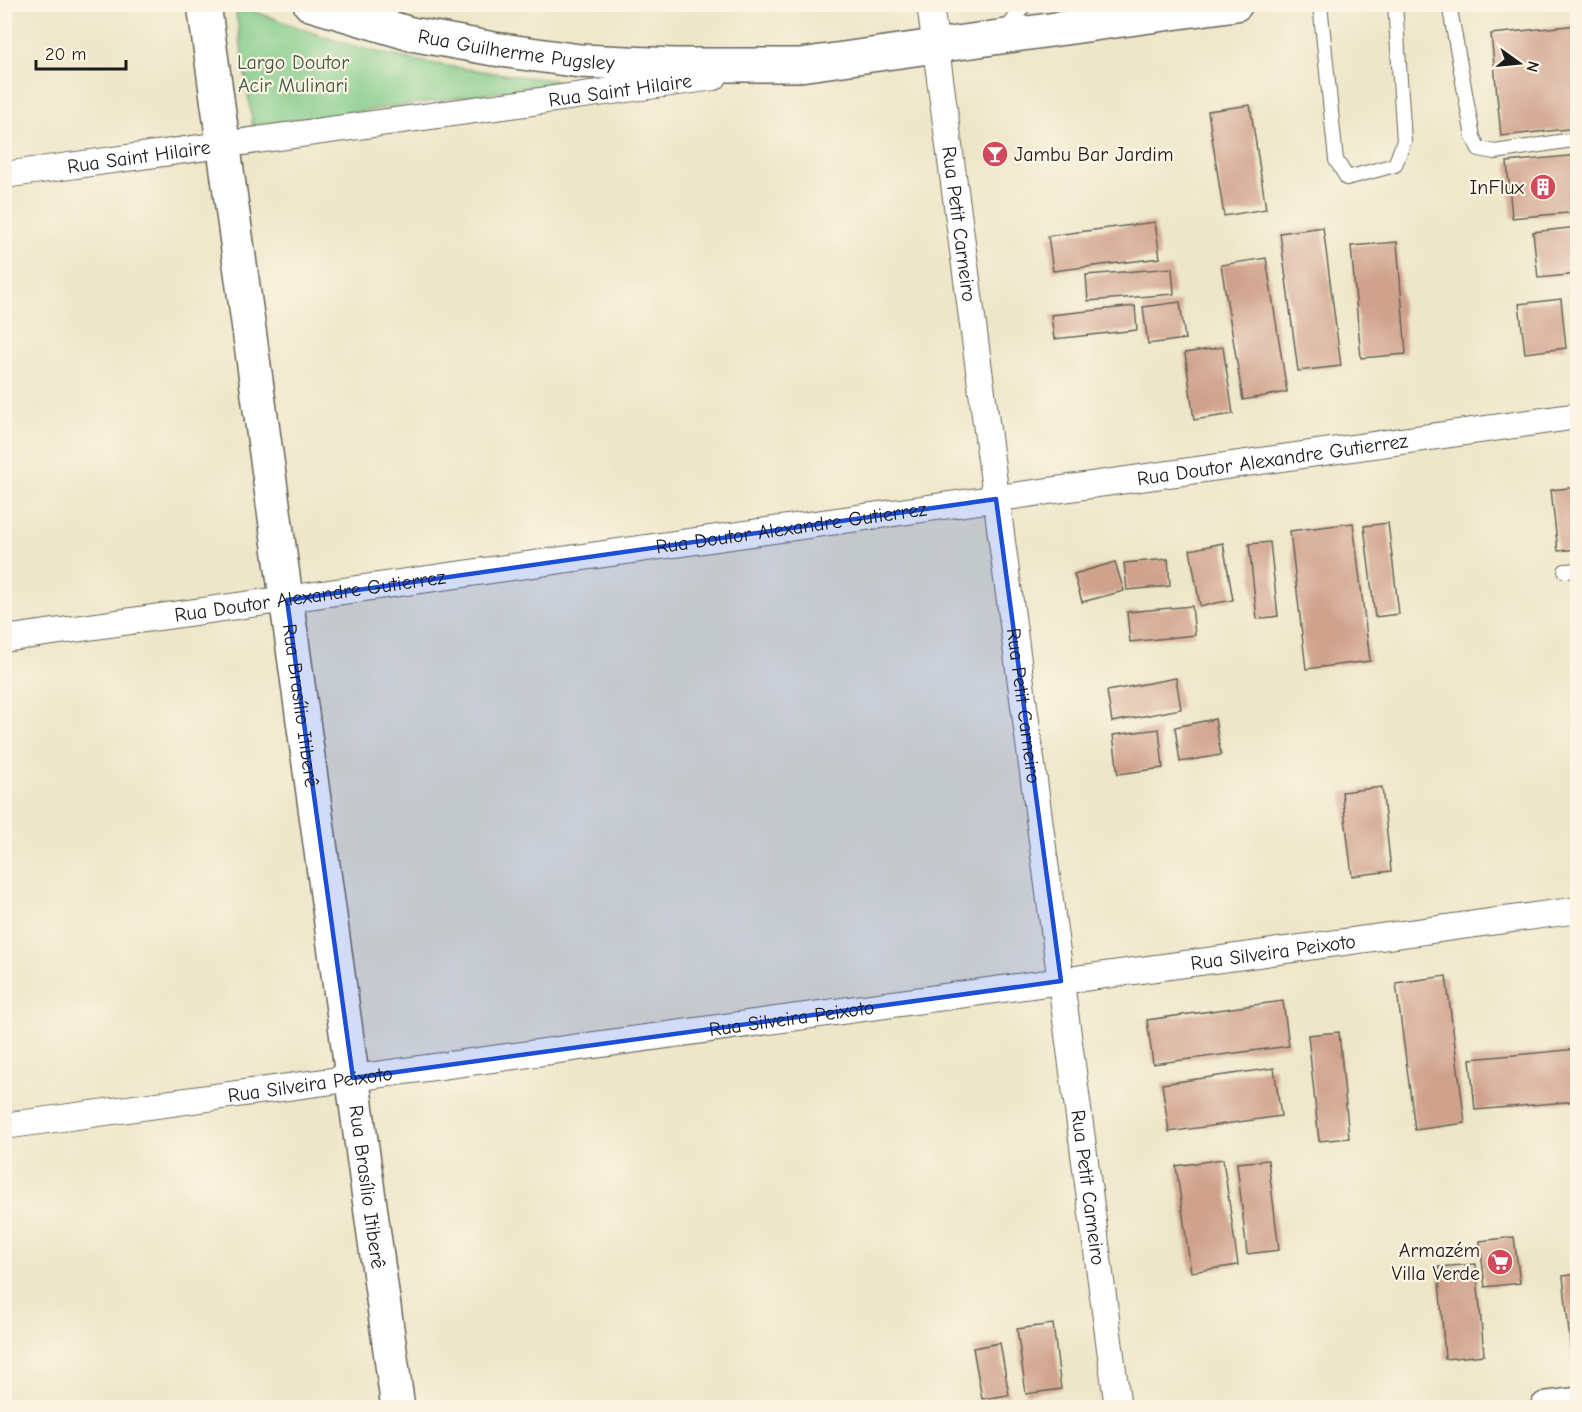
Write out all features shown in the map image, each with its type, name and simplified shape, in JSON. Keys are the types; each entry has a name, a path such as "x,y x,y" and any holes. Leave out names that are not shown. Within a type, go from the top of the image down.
{"main road":[{"name":"Rua Brasílio Itiberê","path":"204,4 398,1407"},
{"name":"Rua Guilherme Pugsley","path":"310,4 411,34 494,49 580,60 674,65 800,65"},
{"name":"Rua Saint Hilaire","path":"800,65 1236,4"},
{"path":"1547,1407 1578,1404"}],"street":[{"name":"Rua Petit Carneiro","path":"930,4 1118,1407"},
{"name":"Rua Saint Hilaire","path":"4,175 800,65"},
{"name":"Rua Doutor Alexandre Gutierrez","path":"4,639 1578,416"},
{"name":"Rua Silveira Peixoto","path":"4,1126 1578,910"}],"lane":[{"path":"1001,37 1025,4"},
{"path":"1320,4 1336,159 1347,178 1395,165 1404,141 1395,4"},
{"path":"1449,4 1473,137 1479,149 1495,152 1578,139"}],"highlighted area":[{"path":"996,499 1061,981 353,1078 287,600"}],"green space":[{"name":"Largo Doutor Acir Mulinari","path":"235,5 333,40 401,58 456,68 567,82 253,127"}],"building":[{"path":"1578,25 1578,128 1501,136 1491,34"},
{"path":"1250,105 1266,209 1224,216 1208,111"},
{"name":"InFlux","path":"1578,155 1578,212 1512,218 1507,162"},
{"path":"1155,222 1160,258 1053,271 1048,236"},
{"path":"1323,227 1341,366 1298,371 1280,233"},
{"path":"1578,227 1578,274 1538,278 1533,232"},
{"path":"1397,242 1406,354 1361,358 1351,246"},
{"path":"1266,258 1287,392 1243,400 1221,265"},
{"path":"1172,268 1174,294 1088,301 1086,275"},
{"path":"1561,299 1566,348 1525,353 1519,304"},
{"path":"1180,302 1185,339 1148,344 1143,307"},
{"path":"1135,306 1137,330 1054,339 1051,315"},
{"path":"1223,347 1233,414 1194,420 1185,353"},
{"path":"1578,487 1578,549 1558,551 1551,490"},
{"path":"1353,523 1370,661 1306,669 1290,531"},
{"path":"1388,523 1399,614 1375,617 1364,526"},
{"path":"1270,542 1278,616 1257,619 1249,544"},
{"path":"1223,543 1233,600 1200,606 1190,550"},
{"path":"1168,559 1170,586 1127,590 1124,563"},
{"path":"1115,562 1124,591 1082,602 1074,574"},
{"path":"1192,606 1195,635 1130,642 1127,612"},
{"path":"1176,678 1181,709 1112,722 1107,691"},
{"path":"1215,719 1221,755 1180,762 1175,727"},
{"path":"1159,729 1163,768 1118,774 1113,735"},
{"path":"1382,787 1391,871 1352,876 1342,792"},
{"path":"1446,976 1465,1123 1415,1130 1396,983"},
{"path":"1283,1001 1289,1046 1153,1064 1147,1020"},
{"path":"1339,1032 1349,1138 1319,1141 1308,1035"},
{"path":"1578,1049 1578,1101 1475,1110 1470,1059"},
{"path":"1274,1068 1281,1116 1169,1132 1162,1084"},
{"path":"1223,1159 1238,1265 1191,1272 1176,1166"},
{"path":"1268,1160 1279,1250 1247,1254 1237,1163"},
{"name":"Armazém Villa Verde","path":"1514,1237 1520,1283 1485,1287 1480,1241"},
{"path":"1476,1264 1484,1355 1445,1359 1438,1267"},
{"path":"1578,1274 1578,1361 1572,1361 1563,1276"},
{"path":"1053,1324 1061,1389 1026,1394 1017,1329"},
{"path":"1000,1343 1009,1395 982,1399 973,1348"}],"place":[{"name":"Jambu Bar Jardim","path":"995,154"},
{"name":"InFlux","path":"1543,187"},
{"name":"Armazém Villa Verde","path":"1500,1262"}]}
